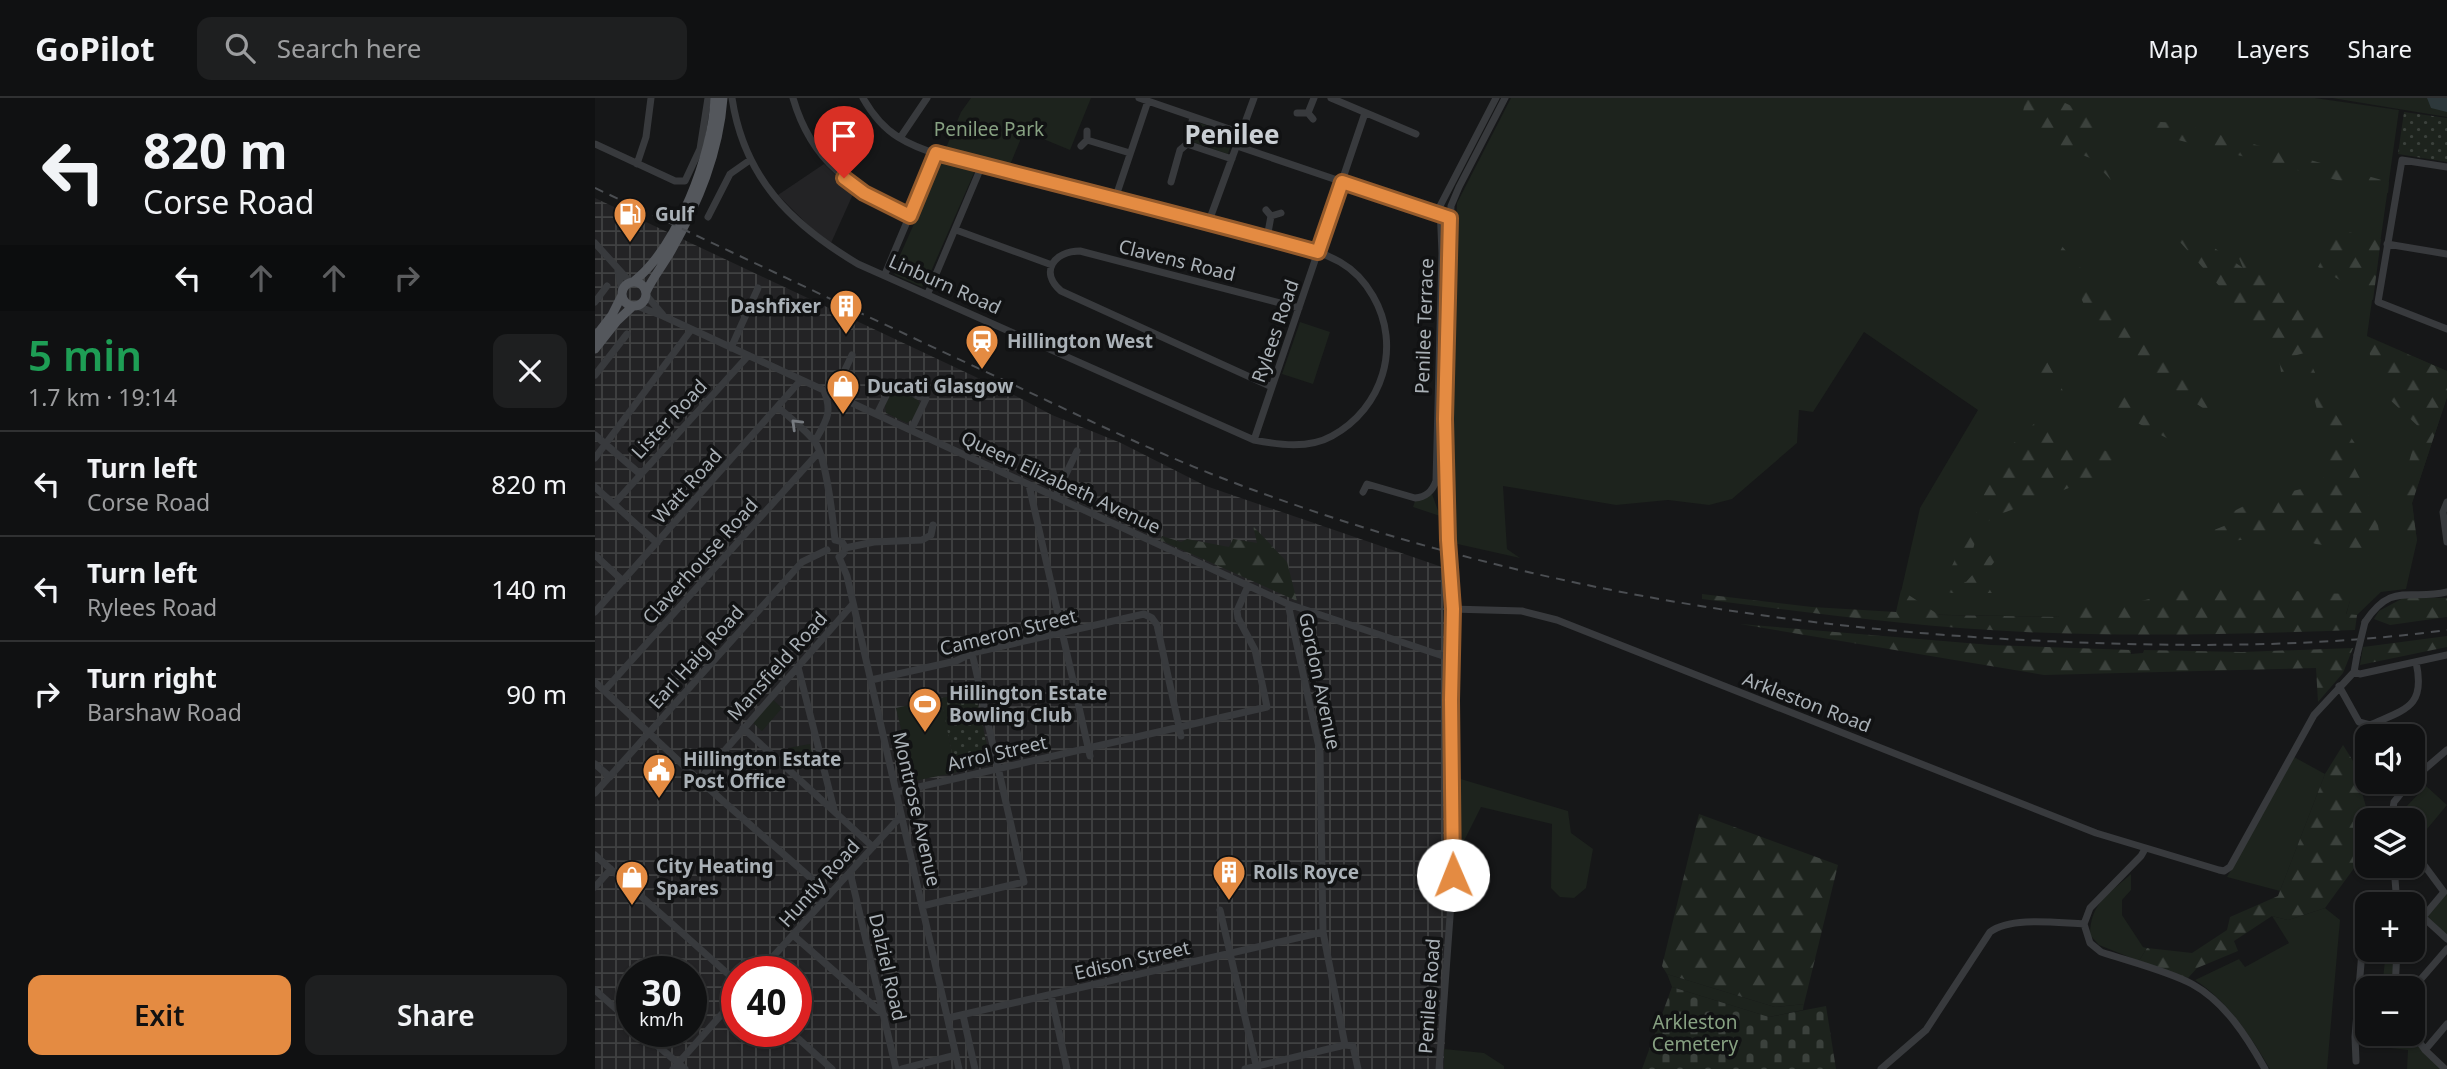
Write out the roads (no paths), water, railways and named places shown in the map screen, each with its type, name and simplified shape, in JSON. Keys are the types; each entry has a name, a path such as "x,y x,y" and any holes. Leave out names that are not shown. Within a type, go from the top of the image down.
{"main road":[{"path":"595,337 612,315 622,293 649,269 666,248 699,176 711,137 715,98"},
{"path":"595,349 617,321 643,302 674,246 704,182 717,142 723,98"},
{"path":"632,283 640,284 646,294"},
{"path":"622,293 624,301 635,306"}],"street":[{"path":"637,164 648,127 651,98"},
{"path":"595,144 675,181 685,181 699,149 708,98"},
{"name":"Linburn Road","path":"732,98 739,135 750,160 773,196 802,226 848,258 1254,440 1288,446 1330,438 1356,420 1374,397 1384,374 1388,350 1383,318 1366,284 1342,263 1318,252 1209,221 936,153 900,138 886,128 863,98"},
{"path":"793,98 810,135 830,164 864,193 910,216"},
{"path":"900,138 927,98"},
{"path":"1209,221 1254,98"},
{"path":"1297,113 1311,116 1314,98"},
{"path":"1331,98 1416,134"},
{"name":"Penilee Terrace","path":"1363,492 1367,484 1415,498 1422,497 1433,489 1436,481 1441,201 1496,98"},
{"name":"Penilee Road","path":"1439,1069 1453,875 1453,609 1445,419 1450,218 1451,206 1459,187 1506,98"},
{"path":"1115,199 1143,99 1241,133"},
{"name":"Rylees Road","path":"1254,440 1365,113"},
{"path":"1171,182 1180,150 1187,144 1193,117"},
{"path":"1085,139 1130,153"},
{"path":"1187,144 1232,159"},
{"path":"1237,146 1450,218"},
{"path":"885,274 936,153"},
{"path":"708,217 730,174 750,160"},
{"path":"2447,167 2402,160 2378,302 2447,328"},
{"path":"928,293 982,165"},
{"path":"1267,238 1269,213 1282,213"},
{"path":"956,230 1052,265 1050,276 1061,291 1272,387"},
{"path":"595,243 618,271 632,283"},
{"path":"2388,244 2447,254"},
{"name":"Clavens Road","path":"1052,265 1056,257 1064,252 1080,251 1299,308"},
{"path":"618,271 622,293"},
{"path":"595,302 607,286"},
{"path":"731,348 758,288"},
{"name":"Queen Elizabeth Avenue","path":"646,294 663,316"},
{"name":"Queen Elizabeth Avenue","path":"635,306 663,316 1288,604 1452,659"},
{"path":"595,458 691,330"},
{"path":"595,375 627,334"},
{"path":"833,394 852,355"},
{"name":"Lister Road","path":"614,504 748,356"},
{"name":"Watt Road","path":"595,612 801,380"},
{"path":"877,414 893,384 926,399 911,430"},
{"path":"815,442 830,406 824,390"},
{"path":"830,406 845,400"},
{"path":"778,407 815,442 833,514 835,540"},
{"path":"595,435 640,474"},
{"path":"1055,497 1077,451"},
{"name":"Claverhouse Road","path":"604,691 819,452"},
{"path":"1029,485 1089,752"},
{"path":"595,487 657,544"},
{"path":"2447,502 2443,512 2447,542"},
{"path":"845,548 874,542 922,540 931,535 933,525"},
{"path":"835,540 842,542 845,548 839,558 830,556 827,551 828,545 835,540"},
{"name":"Earl Haig Road","path":"595,793 802,562 827,551"},
{"path":"595,555 623,581"},
{"name":"Montrose Avenue","path":"839,558 847,576 960,1069"},
{"name":"Arrol Street","path":"897,792 1180,732 1267,707 1255,650 1237,611 1248,586"},
{"path":"2447,592 2434,595 2405,594 2391,597 2378,605 2365,622 2354,672 2360,674 2447,655"},
{"name":"Gordon Avenue","path":"1288,604 1320,752 1323,932 1345,1045 1353,1046 1358,1069"},
{"name":"Mansfield Road","path":"699,780 852,605"},
{"name":"Arkleston Road","path":"1453,609 1521,611 1557,620 2049,815 2145,849 2219,870 2228,869 2314,715 2354,672"},
{"name":"Cameron Street","path":"871,680 956,661 972,653 1062,635 1144,614 1152,618 1157,625 1180,732"},
{"path":"922,906 1024,882 972,653"},
{"path":"2339,686 2359,722 2370,725 2409,706 2416,698 2420,678 2416,662"},
{"path":"798,667 834,809"},
{"path":"595,682 699,780 829,894"},
{"path":"743,728 873,847"},
{"path":"2425,769 2447,750"},
{"path":"595,764 610,777"},
{"name":"Huntly Road","path":"774,956 901,816"},
{"path":"2145,849 2090,908 2084,924 2090,943 2101,952 2192,984 2215,1000 2238,1026 2265,1069"},
{"path":"595,855 721,968"},
{"path":"2425,866 2444,892 2425,915"},
{"path":"595,887 611,869"},
{"name":"Dalziel Road","path":"850,872 896,1069"},
{"path":"1220,910 1257,1068"},
{"path":"2425,919 2447,939"},
{"path":"1881,1069 1926,1030 1990,932 2006,924 2084,924"},
{"name":"Edison Street","path":"949,1018 1323,932"},
{"path":"793,935 884,1015"},
{"path":"2424,976 2447,949"},
{"path":"2356,1061 2355,1037 2361,962"},
{"path":"595,990 616,1009"},
{"path":"1051,995 1067,1069"},
{"path":"675,1067 721,1015"},
{"path":"963,1015 975,1069"},
{"path":"2425,1050 2447,1024"},
{"path":"1245,1069 1345,1045"},
{"path":"2422,1046 2445,1069"},
{"path":"656,1047 675,1067 685,1069"},
{"path":"808,1047 832,1069"},
{"path":"902,1069 956,1055"}],"railway":[{"path":"595,188 1142,445 1207,472 1340,520 1544,576 1752,614 1962,636 2068,642 2211,645 2305,643 2447,630"}],"place":[{"name":"Gulf","path":"630,244"},
{"name":"Dashfixer","path":"846,336"},
{"name":"Hillington West","path":"982,371"},
{"name":"Ducati Glasgow","path":"843,416"},
{"name":"Hillington Estate Bowling Club","path":"925,734"},
{"name":"Hillington Estate Post Office","path":"659,800"},
{"name":"Rolls Royce","path":"1229,902"},
{"name":"City Heating Spares","path":"632,907"}],"district":[{"name":"Penilee","path":"1232,135"}],"park label":[{"name":"Penilee Park","path":"989,129"},
{"name":"Arkleston Cemetery","path":"1695,1033"}]}
